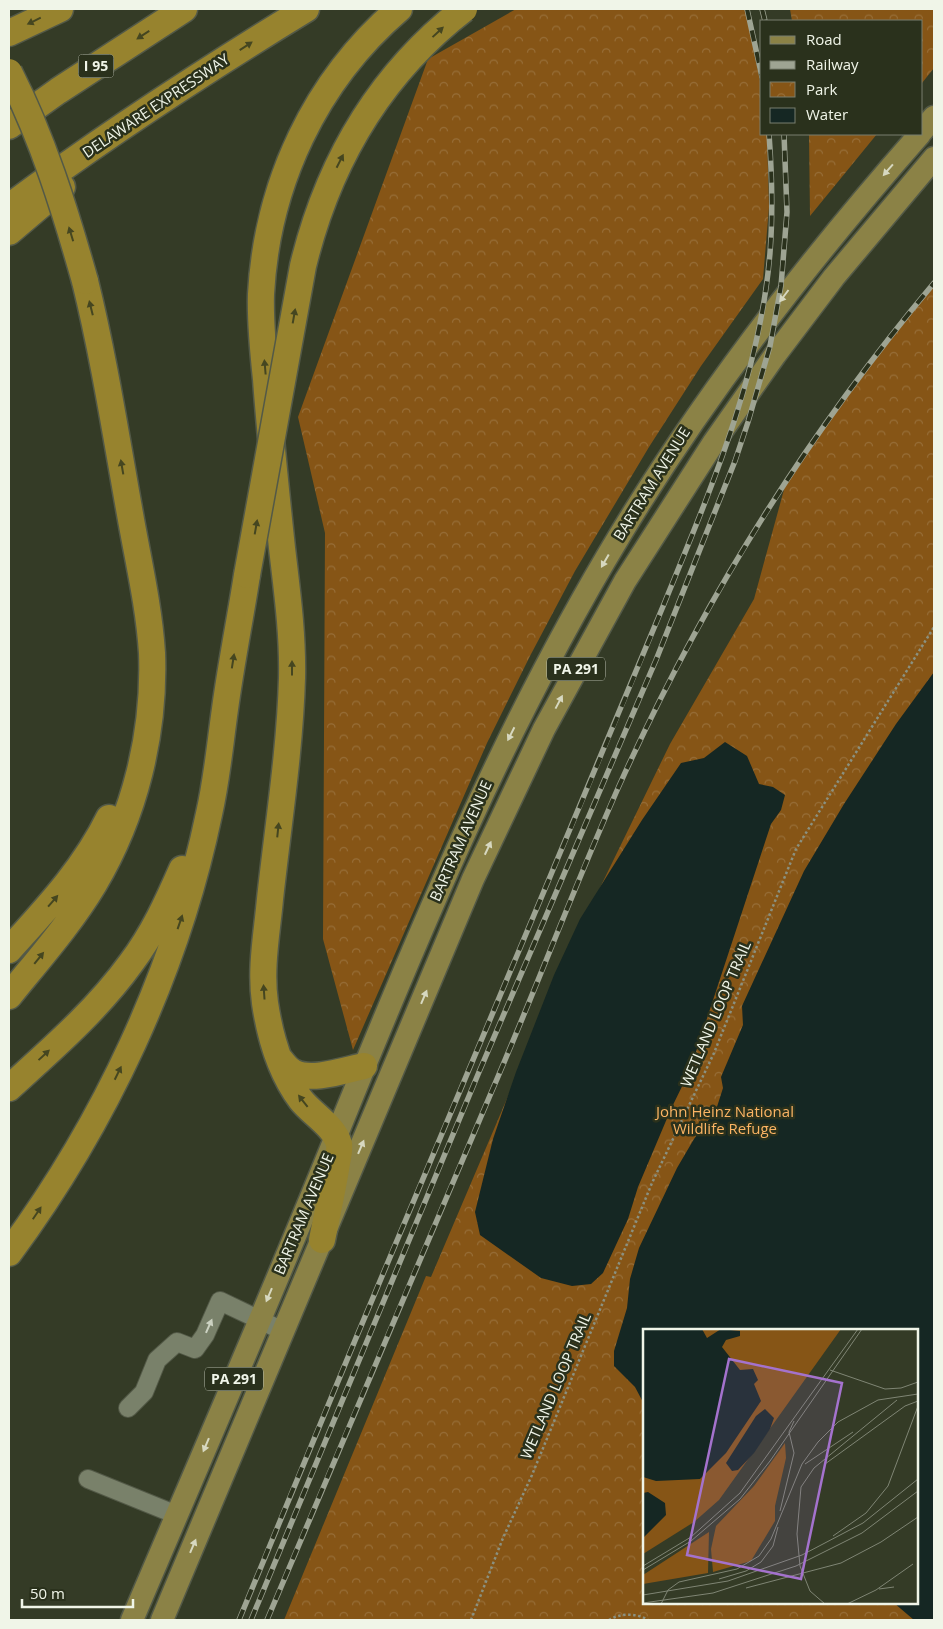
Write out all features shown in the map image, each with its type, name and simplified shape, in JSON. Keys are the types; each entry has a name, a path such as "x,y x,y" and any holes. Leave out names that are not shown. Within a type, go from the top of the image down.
{"highway":[{"path":"9,33 60,9"},
{"name":"I 95","path":"9,126 184,9"},
{"name":"DELAWARE EXPRESSWAY","path":"9,207 176,92 306,9"},
{"path":"322,1240 340,1146 326,1124 300,1099 287,1078 279,1058 267,1015 263,976 290,717 292,656 288,598 262,342 261,298 267,236 287,166 308,121 342,70 365,42 400,9"},
{"path":"9,1253 53,1189 95,1118 129,1050 156,987 181,920 203,840 220,757 225,709 247,575 303,266 324,196 345,151 380,95 412,58 464,9"},
{"path":"9,72 55,181 84,281 104,365 145,592 152,653 150,709 141,767 123,823 94,884 68,922 9,996"},
{"path":"9,232 176,92"},
{"path":"9,950 62,891 89,854 114,808 133,754 141,704 142,652 130,516"},
{"path":"9,1088 89,1013 128,968 156,925 191,844 202,803 211,757 225,709"},
{"path":"279,1058 285,1066 301,1075 325,1074 364,1066"}],"main road":[{"name":"BARTRAM AVENUE","path":"923,131 934,117"},
{"name":"BARTRAM AVENUE","path":"132,1620 439,888 494,767 563,636 620,535 693,420 732,365 834,234 919,135"},
{"name":"BARTRAM AVENUE","path":"162,1620 477,870 544,729 598,629 670,510 714,442 770,362 834,277 934,158"}],"lane":[{"path":"128,1408 144,1392 157,1360 177,1342 195,1350 206,1335 220,1301 283,1331"},
{"path":"88,1479 177,1515"}],"path":[{"name":"WETLAND LOOP TRAIL","path":"471,1620 503,1538 532,1474 652,1183 714,1053 796,849 934,627"},
{"path":"609,1620 616,1616 633,1615 648,1620"}],"green space":[{"path":"516,9 746,9 760,81 760,135 767,135 769,207 763,279 701,366 649,447 575,571 487,743 353,1050 323,939 325,533 298,417 428,59"},
{"path":"790,9 934,9 934,68 923,82 923,20 792,20"},
{"path":"809,135 876,135 810,216"},
{"name":"John Heinz National Wildlife Refuge","path":"934,282 934,1620 284,1620 426,1276 431,1277 575,939 670,744 754,599 785,486 855,383"}],"water":[{"path":"934,672 934,1620 914,1620 895,1604 918,1604 918,1329 643,1329 643,1402 635,1387 614,1366 614,1351 627,1308 630,1279 639,1248 677,1168 694,1139 716,1110 723,1088 721,1077 743,1025 742,1006 804,871 844,804 896,724"},
{"path":"725,742 747,756 759,784 773,787 785,795 781,810 771,824 690,1070 671,1109 638,1187 628,1219 603,1273 591,1284 572,1286 541,1278 480,1235 475,1212 493,1139 516,1072 554,975 580,919 642,820 681,763 704,758"}],"railway":[{"path":"747,9 760,68"},
{"path":"762,9 765,20"},
{"path":"239,1620 621,709 715,476 744,388 756,344 764,299 772,224 769,135"},
{"path":"251,1620 479,1072 656,660 735,461 770,346 781,286 787,212 784,135"},
{"path":"267,1620 510,1048 571,898 619,786 651,719 685,653 759,524 843,400 934,283"}]}
